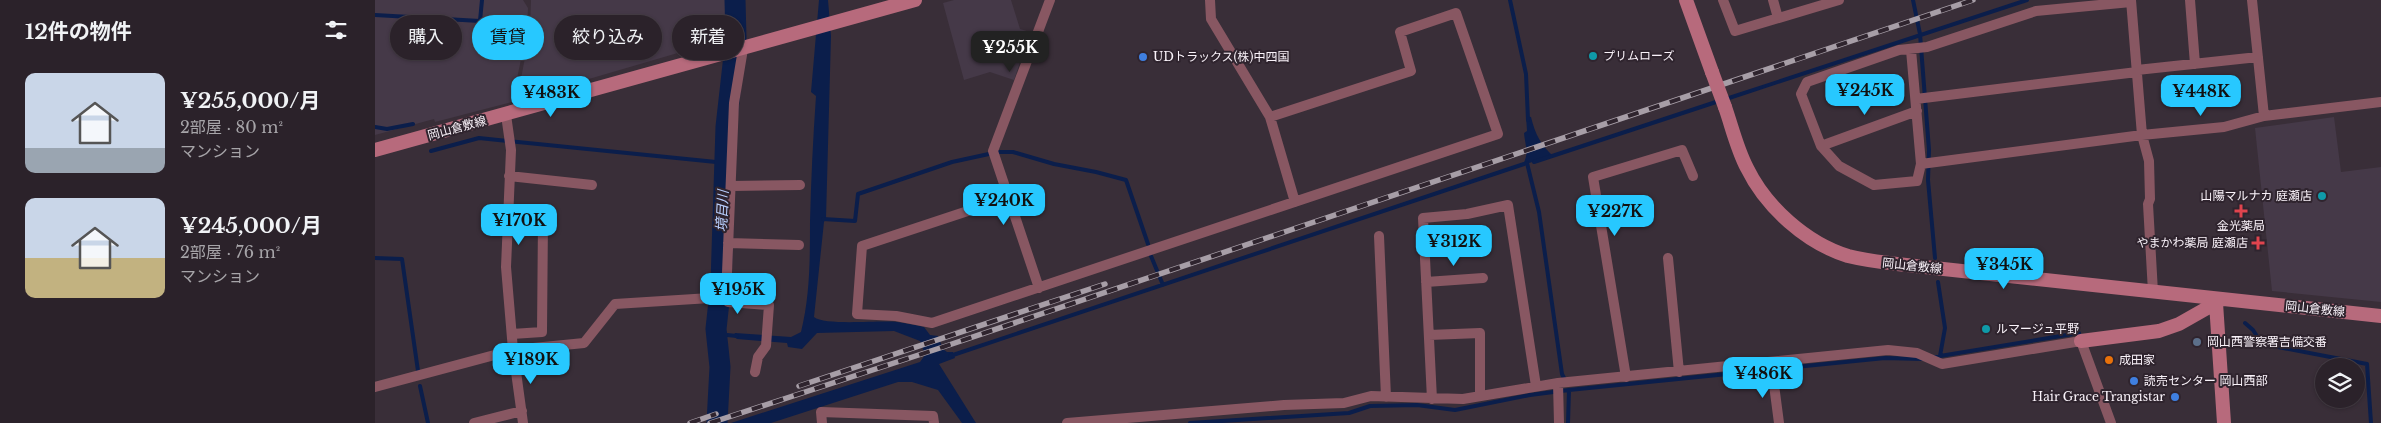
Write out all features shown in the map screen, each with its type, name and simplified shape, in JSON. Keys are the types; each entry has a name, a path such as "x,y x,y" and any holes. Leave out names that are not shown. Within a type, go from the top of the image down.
{"main road":[{"name":"岡山倉敷線","path":"744,49 915,0"},
{"name":"岡山倉敷線","path":"1686,0 1747,168 1764,196 1785,218 1807,235 1847,255 1897,264 2153,292 2216,301 2381,316"},
{"name":"岡山倉敷線","path":"375,150 705,60"},
{"path":"2081,341 2159,331 2179,324 2216,301 2224,423"}],"street":[{"path":"1039,288 993,153 1050,0"},
{"path":"1210,0 1211,19 1270,117 1295,202"},
{"path":"1723,0 1735,31 1832,1"},
{"path":"1773,0 1778,18"},
{"path":"2190,0 2195,64"},
{"path":"2252,0 2264,116"},
{"path":"1913,50 1918,99 1917,111 1926,163 1917,181 1874,184 1839,166 1821,146 1801,94 1807,82 1899,50 1927,47 2035,11 2131,1 2142,136 2149,161 2150,199 2148,204 2153,292"},
{"path":"1007,198 862,246 857,314 895,316 932,323 1498,134 1456,13 1400,32 1411,72 1270,117"},
{"path":"1918,99 2258,57"},
{"path":"741,60 734,103 725,297 728,302 769,305 766,344 757,357 755,372"},
{"path":"1926,163 2224,127 2264,116 2381,102"},
{"path":"1821,146 1917,111"},
{"path":"506,115 509,141 506,266 513,350 523,423"},
{"path":"1626,377 1593,177 1682,150 1693,176"},
{"path":"509,176 592,185"},
{"path":"731,186 800,185"},
{"path":"1432,399 1423,218 1467,214 1508,205 1536,386"},
{"path":"507,220 543,220 542,332 512,334"},
{"path":"1379,236 1386,397"},
{"path":"729,243 799,244"},
{"path":"1668,258 1679,372"},
{"path":"1426,282 1483,278"},
{"path":"375,387 513,350 584,342 615,304 710,296 725,297"},
{"path":"1429,335 1480,333 1480,396"},
{"path":"1067,423 1284,405 1344,403 1371,396 1463,399 1536,386 1562,386 1679,372 1772,367 1888,350 1907,351 1943,364 2081,341 2111,423"},
{"path":"1772,367 1779,423"},
{"path":"1559,423 1562,386"},
{"path":"473,423 522,411"},
{"path":"822,423 821,412 879,418 933,416 934,423"}],"shaded area":[{"path":"375,0 523,0 528,8 528,15 472,15 472,60 521,60 512,102 435,122 434,119 375,135"},
{"path":"531,0 731,0 730,15 672,15 672,55 662,58 662,15 554,15 554,60 654,60 517,100 525,60 544,60 544,15 531,15"},
{"path":"954,0 1011,0 1020,29 1030,32 1014,80 990,72 964,80 943,3"},
{"path":"2334,117 2341,172 2381,167 2381,302 2272,291 2255,128"}],"water":[{"path":"819,0 828,0 831,36 826,218 824,222 814,317 829,321 904,323 924,327 930,335 938,336 943,349 947,352 953,352 955,358 939,364 976,423 962,423 938,390 912,382 898,382 771,423 731,423 920,362 925,355 920,341 894,331 817,333 802,349 788,347 787,343 737,339 733,336 735,333 791,337 801,332 809,277 816,96 811,92"},
{"path":"1526,116 1531,117 1539,139 1553,156 1522,165 1526,157 1524,133 1527,131"}],"waterway":[{"path":"375,15 480,21 482,0"},
{"name":"境目川","path":"717,423 720,367 716,329 721,283 726,127 736,38 735,0"},
{"path":"1510,0 1526,74 1528,120"},
{"path":"1913,0 1920,34 1929,150 1928,180 1935,258"},
{"path":"1726,99 2027,0"},
{"path":"1534,162 1719,101"},
{"path":"375,127 387,129 413,124"},
{"path":"431,151 479,138 726,163"},
{"path":"823,219 855,221 858,194 952,162 998,152 1013,152 1054,164 1126,180 1148,244"},
{"path":"1527,163 1539,212 1562,374 1566,382"},
{"path":"950,356 1524,164"},
{"path":"1151,256 1163,285"},
{"path":"375,258 402,259 418,371"},
{"path":"1938,282 1945,328 1940,356"},
{"path":"2245,323 2253,330 2262,344 2367,364 2371,423"},
{"path":"1934,357 2079,333"},
{"path":"717,334 737,336"},
{"path":"1190,423 1349,413 1370,406 1417,405 1455,410 1530,395 1569,390 1885,358 1922,359"},
{"path":"420,386 428,423"},
{"path":"1568,423 1569,390"}],"railway":[{"path":"710,423 943,347 1973,0"},
{"path":"799,386 1105,284"},
{"path":"690,423 716,414"}],"place":[{"name":"プリムローズ","path":"1593,56"},
{"name":"UDトラックス(株)中四国","path":"1143,57"},
{"name":"山陽マルナカ 庭瀬店","path":"2322,196"},
{"name":"金光薬局","path":"2241,211"},
{"name":"やまかわ薬局 庭瀬店","path":"2258,243"},
{"name":"ルマージュ平野","path":"1986,329"},
{"name":"岡山西警察署吉備交番","path":"2197,342"},
{"name":"成田家","path":"2109,360"},
{"name":"読売センター 岡山西部","path":"2134,381"},
{"name":"Hair Grace Trangistar","path":"2175,397"}]}
